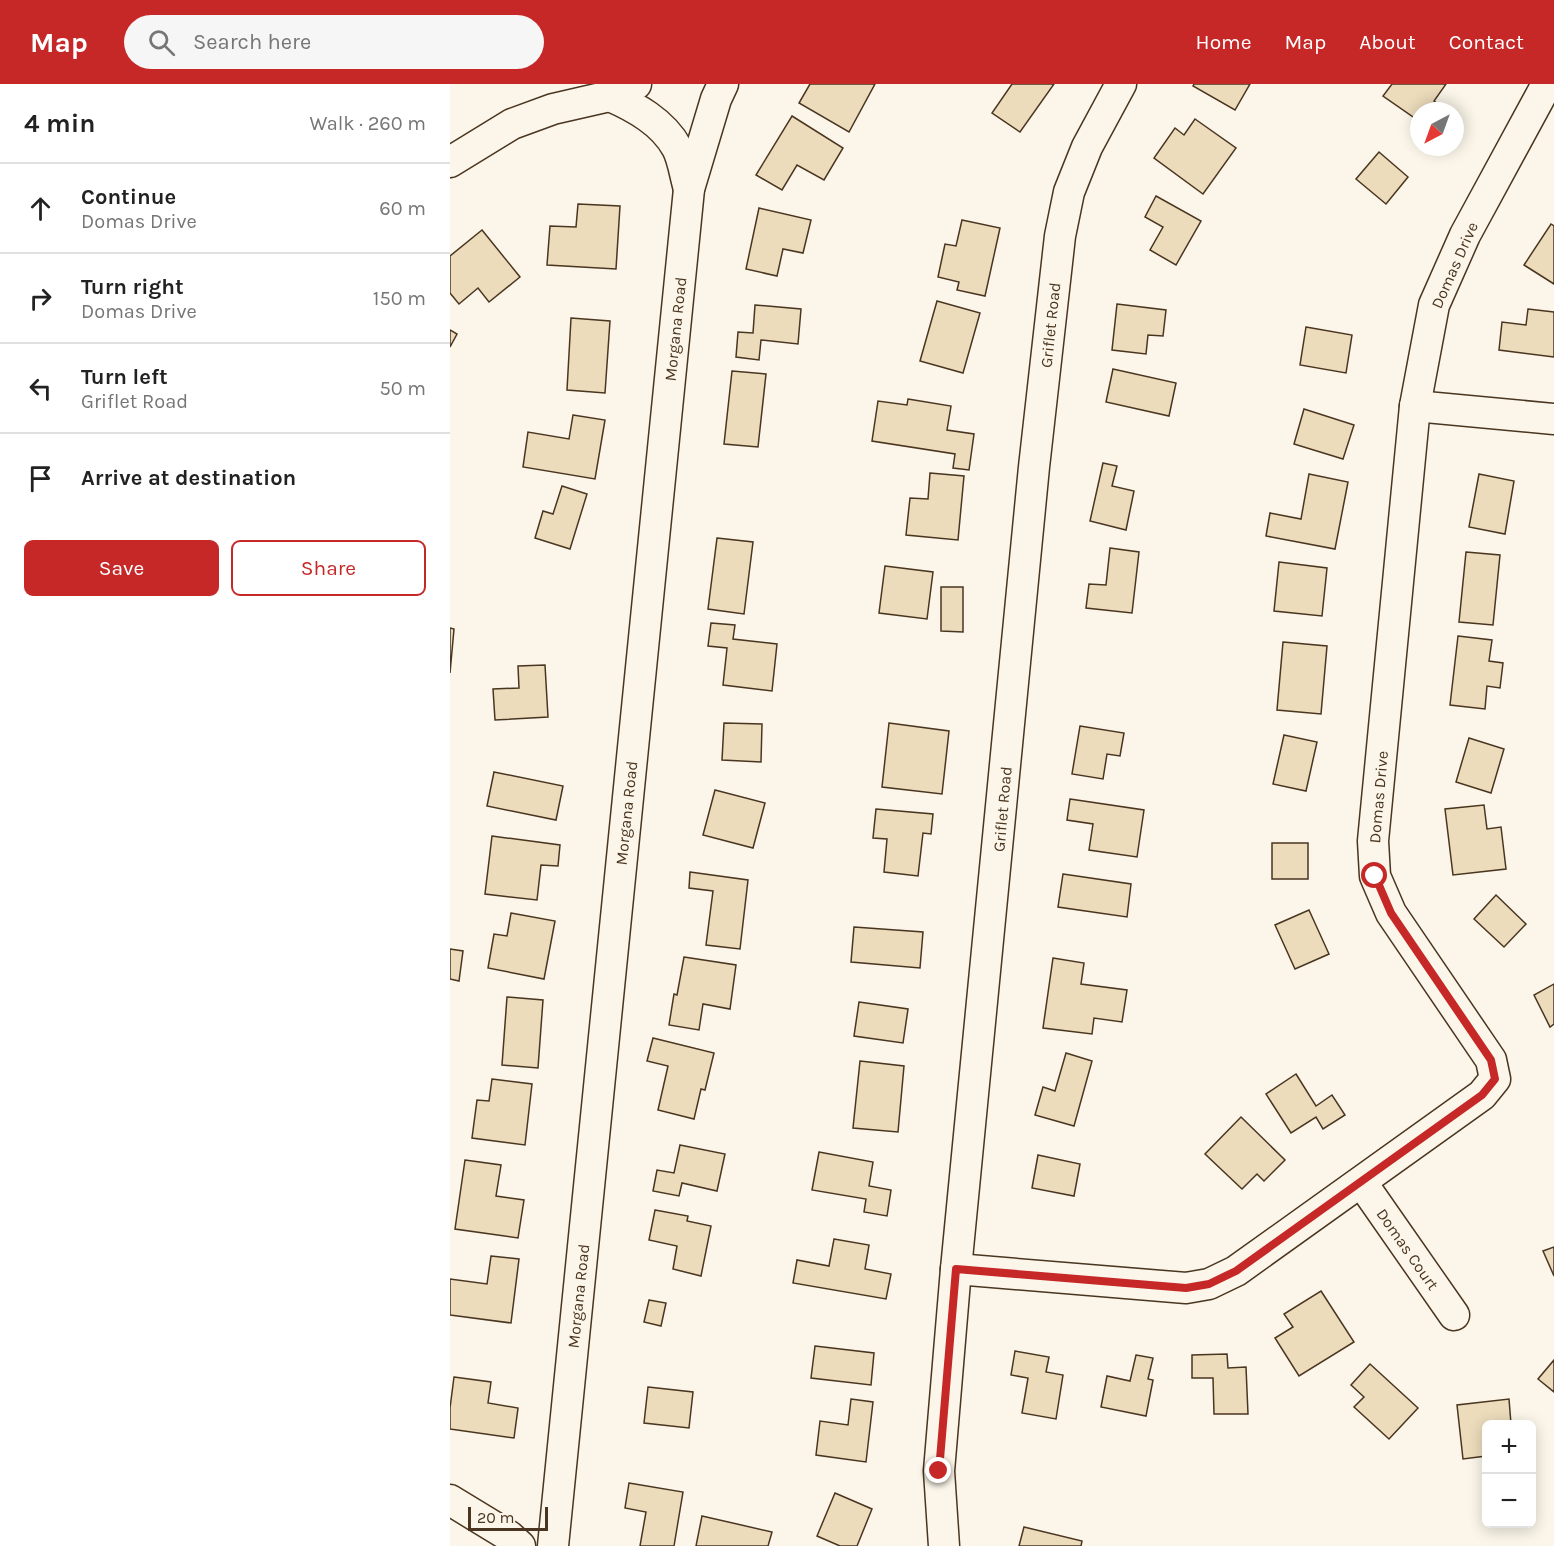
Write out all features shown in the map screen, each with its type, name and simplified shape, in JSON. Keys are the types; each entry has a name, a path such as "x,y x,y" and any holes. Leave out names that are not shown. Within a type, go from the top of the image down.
{"street":[{"name":"Morgana Road","path":"553,1546 689,189 716,99 723,84"},
{"name":"Griflet Road","path":"944,1546 939,1471 956,1269 1033,478 1060,236 1069,192 1087,147 1121,84"},
{"name":"Domas Drive","path":"956,1269 1186,1288 1209,1284 1236,1271 1362,1183 1482,1095 1495,1079 1491,1060 1391,913 1375,876 1373,840 1415,406 1434,305 1465,235 1547,84"},
{"path":"450,162 512,123 623,90 636,107 660,127 677,148 689,189"},
{"path":"1415,406 1554,419"},
{"name":"Domas Court","path":"1362,1183 1454,1315"},
{"path":"450,1500 509,1536 520,1546"}],"building":[{"path":"810,84 875,84 849,132 799,103"},
{"path":"1012,84 1054,84 1020,132 992,113"},
{"path":"1194,84 1250,84 1235,110 1193,86"},
{"path":"1392,84 1446,84 1435,102 1410,102 1410,115 1383,96"},
{"path":"792,116 843,148 824,180 797,165 782,190 756,175"},
{"path":"1195,119 1236,148 1203,194 1154,158 1175,128 1184,135"},
{"path":"1379,152 1408,177 1386,204 1356,179"},
{"path":"1156,196 1201,221 1176,265 1150,250 1163,227 1145,217"},
{"path":"578,204 620,206 616,269 547,265 550,226 576,227"},
{"path":"759,208 811,220 803,253 783,249 777,276 746,269"},
{"path":"962,220 1000,228 985,296 957,290 959,282 938,277 945,244 956,246"},
{"path":"1551,224 1554,226 1554,284 1524,265"},
{"path":"482,230 520,277 489,302 478,288 459,304 450,293 450,256"},
{"path":"937,301 980,313 963,373 920,361"},
{"path":"1117,304 1166,310 1163,336 1148,335 1146,354 1112,350"},
{"path":"755,305 801,309 798,344 761,340 759,360 736,357 738,332 753,333"},
{"path":"1528,309 1554,312 1554,357 1499,350 1502,322 1526,325"},
{"path":"571,318 610,321 605,393 567,390"},
{"path":"1306,327 1352,335 1346,373 1300,365"},
{"path":"450,330 457,334 450,347"},
{"path":"1113,369 1176,383 1169,416 1106,402"},
{"path":"732,371 766,374 758,447 724,444"},
{"path":"908,399 951,406 947,430 974,434 969,470 953,468 955,454 872,441 878,401 907,405"},
{"path":"1304,409 1354,425 1343,459 1294,444"},
{"path":"573,415 605,420 595,479 523,467 528,432 569,439"},
{"path":"1103,463 1117,466 1112,486 1134,491 1126,530 1090,521"},
{"path":"930,473 964,476 958,540 906,535 910,498 928,499"},
{"path":"1309,474 1348,482 1335,549 1266,536 1270,513 1301,519"},
{"path":"1479,474 1514,481 1505,534 1469,527"},
{"path":"562,486 587,494 570,549 535,538 543,511 553,514"},
{"path":"717,538 753,542 744,614 708,609"},
{"path":"1110,548 1139,552 1132,613 1086,608 1089,584 1106,585"},
{"path":"1466,552 1500,555 1493,625 1459,622"},
{"path":"1279,562 1327,568 1322,616 1274,611"},
{"path":"885,566 933,572 927,619 879,613"},
{"path":"941,587 963,587 963,632 941,631"},
{"path":"711,623 735,625 733,639 777,644 772,691 723,685 727,648 708,646"},
{"path":"450,628 454,629 450,673"},
{"path":"1458,636 1492,640 1489,661 1503,663 1500,688 1487,686 1485,709 1450,705"},
{"path":"1283,642 1327,646 1321,714 1277,710"},
{"path":"545,665 548,717 495,720 493,689 519,688 518,666"},
{"path":"724,723 762,724 761,762 722,760"},
{"path":"889,723 949,731 942,794 882,787"},
{"path":"1080,726 1124,733 1120,756 1107,754 1103,779 1072,774"},
{"path":"1284,735 1317,742 1306,791 1273,784"},
{"path":"1469,738 1504,749 1491,793 1456,782"},
{"path":"494,772 563,786 556,820 487,806"},
{"path":"715,790 765,803 753,848 703,835"},
{"path":"1070,799 1144,810 1137,857 1089,850 1093,824 1067,820"},
{"path":"1484,805 1487,829 1501,827 1506,869 1453,875 1445,809"},
{"path":"876,809 933,814 931,834 923,833 918,876 884,872 887,839 873,838"},
{"path":"492,836 560,845 558,866 541,865 537,900 485,894"},
{"path":"1272,843 1308,843 1308,879 1272,879"},
{"path":"690,872 748,880 740,949 706,945 713,891 689,888"},
{"path":"1063,874 1131,884 1127,917 1058,907"},
{"path":"1496,895 1526,924 1504,947 1474,919"},
{"path":"1309,910 1329,954 1295,969 1275,925"},
{"path":"511,913 555,921 544,979 488,968 494,934 507,936"},
{"path":"854,927 923,932 920,968 851,962"},
{"path":"450,949 463,951 459,981 450,979"},
{"path":"684,957 736,965 730,1009 703,1004 699,1030 669,1025"},
{"path":"1053,958 1084,963 1081,984 1127,990 1122,1022 1094,1018 1092,1034 1043,1028"},
{"path":"1554,984 1554,1024 1550,1027 1534,995"},
{"path":"507,997 543,1000 538,1068 502,1065"},
{"path":"859,1002 908,1009 903,1043 854,1036"},
{"path":"653,1038 714,1053 705,1090 701,1089 694,1119 658,1110 668,1066 647,1061"},
{"path":"1066,1053 1092,1061 1074,1126 1035,1115 1043,1087 1055,1091"},
{"path":"860,1061 904,1066 898,1132 853,1128"},
{"path":"1296,1074 1316,1106 1332,1095 1345,1115 1323,1129 1316,1117 1291,1133 1266,1094"},
{"path":"492,1079 532,1084 525,1145 472,1138 477,1100 489,1101"},
{"path":"1241,1117 1285,1160 1264,1181 1257,1174 1242,1189 1205,1154"},
{"path":"680,1145 725,1154 717,1191 682,1183 679,1196 653,1191 657,1170 674,1173"},
{"path":"819,1152 873,1162 869,1186 891,1190 887,1216 864,1212 866,1199 812,1190"},
{"path":"1038,1155 1080,1164 1074,1196 1032,1188"},
{"path":"465,1160 501,1165 496,1196 524,1200 518,1238 455,1229"},
{"path":"655,1210 688,1216 687,1221 711,1226 701,1276 673,1269 677,1246 649,1240"},
{"path":"834,1239 869,1245 865,1269 891,1274 886,1299 793,1283 797,1260 829,1266"},
{"path":"1554,1247 1554,1276 1543,1251"},
{"path":"491,1256 519,1259 511,1323 450,1315 450,1279 487,1284"},
{"path":"1321,1291 1354,1342 1299,1376 1275,1338 1293,1327 1284,1314"},
{"path":"649,1300 666,1303 661,1326 644,1322"},
{"path":"815,1346 874,1353 871,1385 811,1378"},
{"path":"1015,1351 1049,1357 1046,1372 1063,1375 1056,1419 1022,1413 1028,1378 1011,1375"},
{"path":"1227,1354 1228,1368 1246,1367 1248,1414 1214,1414 1213,1378 1192,1378 1192,1355"},
{"path":"1136,1355 1153,1358 1148,1379 1153,1380 1146,1416 1101,1407 1107,1376 1130,1381"},
{"path":"1554,1360 1554,1392 1538,1379"},
{"path":"1370,1364 1418,1408 1389,1439 1354,1407 1364,1397 1351,1385"},
{"path":"454,1377 491,1382 488,1403 518,1408 514,1438 450,1429"},
{"path":"648,1387 693,1392 689,1428 644,1423"},
{"path":"851,1399 873,1402 866,1462 816,1455 820,1421 848,1425"},
{"path":"1509,1399 1511,1420 1482,1420 1482,1457 1463,1459 1457,1405"},
{"path":"629,1483 683,1492 674,1546 640,1546 646,1512 625,1508"},
{"path":"835,1493 872,1509 857,1546 840,1546 817,1536"},
{"path":"702,1516 772,1532 768,1546 696,1546"},
{"path":"1024,1527 1082,1541 1081,1546 1019,1546"}],"route":[{"path":"939,1471 956,1269 1186,1288 1209,1284 1236,1271 1362,1183 1482,1095 1495,1079 1491,1060 1391,913 1375,876"}]}
